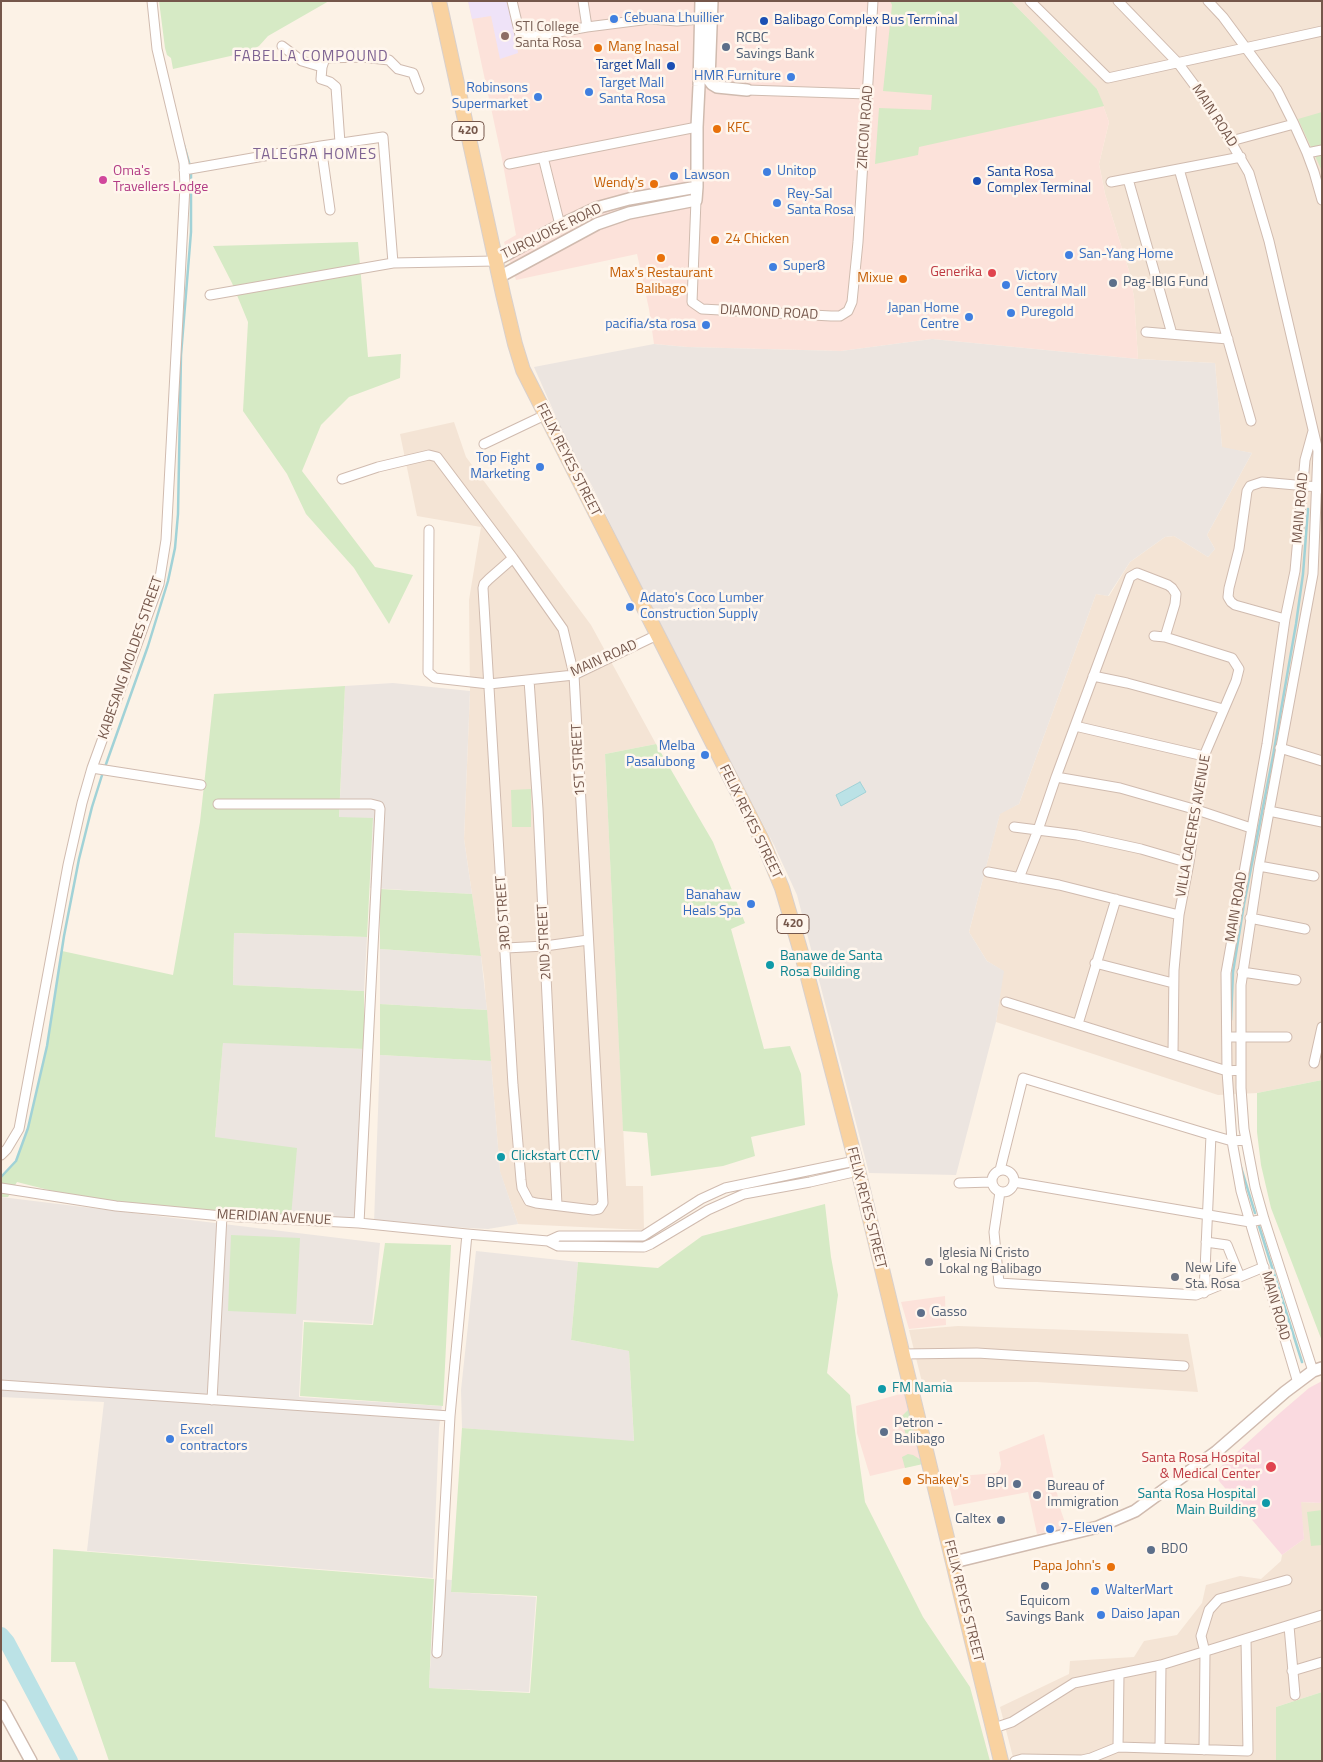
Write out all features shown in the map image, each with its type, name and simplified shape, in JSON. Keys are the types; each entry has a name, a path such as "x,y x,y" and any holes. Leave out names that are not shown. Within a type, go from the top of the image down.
{"main road":[{"name":"FELIX REYES STREET","path":"439,1 499,278 523,370 762,840 782,888 805,966 856,1166 1002,1761"}],"street":[{"name":"KABESANG MOLDES STREET","path":"1,1155 7,1149 19,1129 68,865 82,803 99,769 159,584 166,540 188,169 184,163 157,49 152,1"},
{"path":"512,1 520,35 536,36 650,19 677,21 701,19"},
{"path":"583,1 587,27"},
{"path":"696,200 701,1"},
{"path":"712,1 709,80 717,87 747,90"},
{"name":"ZIRCON ROAD","path":"848,312 852,302 858,242 873,1"},
{"path":"1030,1 1108,78 1322,31"},
{"name":"MAIN ROAD","path":"1118,1 1178,62 1210,106 1249,173 1269,241 1318,451 1320,488 1313,574 1250,918 1242,972 1241,1036 1244,1129 1255,1187 1264,1219 1317,1370"},
{"path":"1208,1 1223,17 1277,90 1307,153 1318,170 1322,200"},
{"path":"282,46 302,61 322,67"},
{"path":"340,143 336,87 330,82 321,79 322,67 326,58 389,60 398,70 412,73 418,89"},
{"path":"698,108 706,94 713,91 747,90 868,94"},
{"path":"1231,141 1294,124"},
{"path":"509,164 697,127"},
{"path":"188,169 384,137 392,263"},
{"path":"321,146 330,210"},
{"path":"1307,153 1322,150"},
{"path":"543,157 559,220"},
{"path":"1111,182 1240,157"},
{"path":"1179,169 1252,421"},
{"path":"1128,179 1172,334"},
{"name":"TURQUOISE ROAD","path":"496,260 559,220 629,199 697,187"},
{"name":"TURQUOISE ROAD","path":"499,278 597,224 629,213 696,200"},
{"name":"DIAMOND ROAD","path":"696,200 692,302 702,309 712,310 831,316 840,316 848,312"},
{"path":"210,295 392,263 496,260"},
{"path":"1146,332 1228,339"},
{"path":"484,444 545,415"},
{"name":"MAIN ROAD","path":"1298,1383 1241,1191 1232,1141 1227,1071 1226,986 1228,960 1267,744 1285,619 1295,571 1305,460 1314,428"},
{"name":"1ST STREET","path":"342,479 378,467 433,455 437,457 513,558 563,629 574,676 603,1203"},
{"path":"1285,619 1235,605 1228,597 1240,549 1246,491 1250,486 1262,482 1320,488"},
{"name":"MAIN ROAD","path":"429,530 428,672 435,678 489,684 574,676 657,634"},
{"name":"3RD STREET","path":"513,558 484,584 513,1085 522,1188 529,1201 536,1203 593,1210 600,1209 603,1203"},
{"path":"1019,878 1130,577 1137,573 1168,585 1176,594 1175,604 1165,637"},
{"name":"VILLA CACERES AVENUE","path":"1154,636 1165,637 1232,658 1238,669 1238,676 1204,756 1189,863 1179,915 1173,983 1173,1053"},
{"path":"1093,676 1127,683 1223,709"},
{"name":"2ND STREET","path":"529,680 538,809 557,1205"},
{"path":"1075,726 1204,756"},
{"path":"1280,748 1322,761"},
{"path":"99,769 200,784"},
{"path":"1056,777 1120,788 1251,828"},
{"path":"218,804 371,804 379,806 359,1223"},
{"path":"1269,811 1322,822"},
{"path":"1014,827 1077,835 1141,849 1189,863"},
{"path":"1259,866 1314,876"},
{"path":"988,872 1059,885 1179,915"},
{"path":"1078,1024 1116,899"},
{"path":"1250,918 1305,930"},
{"path":"506,948 545,946 588,940"},
{"path":"1095,963 1173,983"},
{"path":"1242,972 1296,980"},
{"path":"1006,1002 1227,1071 1241,1070"},
{"path":"1314,1063 1322,1027"},
{"path":"1227,1037 1287,1037"},
{"path":"1000,1170 1009,1172 1013,1176 1014,1182 1009,1190 1000,1192 995,1189 992,1182 994,1174 1000,1170 1023,1078 1232,1141 1246,1140"},
{"path":"1204,1293 1211,1135"},
{"name":"MERIDIAN AVENUE","path":"548,1241 559,1236 643,1236 701,1199 725,1188 856,1166"},
{"name":"MERIDIAN AVENUE","path":"1,1188 116,1206 222,1216 359,1223 548,1241 558,1246 644,1247 708,1210 744,1194 815,1181 856,1166"},
{"path":"959,1183 992,1182"},
{"path":"1014,1182 1207,1216 1250,1222 1264,1219"},
{"path":"1000,1192 994,1232 999,1283 1196,1295 1264,1267"},
{"path":"212,1400 222,1216"},
{"path":"437,1653 450,1416 467,1234"},
{"path":"1206,1242 1227,1246 1240,1277"},
{"path":"903,1354 978,1353 1184,1366"},
{"path":"954,1562 1091,1529 1120,1519 1135,1511 1216,1452 1269,1405 1317,1370"},
{"path":"1,1385 450,1416"},
{"path":"1204,1750 1205,1652 1201,1636 1209,1610 1219,1599 1288,1580"},
{"path":"994,1728 1012,1722 1074,1683 1161,1665 1322,1615"},
{"path":"1289,1626 1295,1695"},
{"path":"1015,1761 1022,1759 1082,1760 1118,1747 1248,1750 1246,1640"},
{"path":"1292,1671 1322,1662"},
{"path":"1160,1748 1161,1665"},
{"path":"1118,1747 1119,1675"},
{"path":"1,1706 31,1761"}],"shaded area":[{"path":"468,1 1011,1 1097,89 1109,122 1099,164 1105,194 1129,271 1134,297 1138,359 932,339 841,351 687,347 654,344 649,309 637,254 516,280 504,242 516,235 502,159"},
{"name":"STI College Santa Rosa","path":"468,1 511,1 518,53 500,59 491,16 472,19"},
{"path":"1011,1 1322,1 1322,1080 1257,1093 1218,1095 996,1022 1003,971 987,961 969,932 1000,813 1019,804 1096,594 1109,596 1130,562 1165,537 1174,536 1208,557 1215,549 1207,535 1252,453 1222,448 1215,363 1138,359 1134,297 1129,271 1105,194 1099,164 1109,122 1097,89"},
{"path":"932,339 1138,359 1215,363 1222,447 1252,453 1207,535 1215,549 1208,557 1174,536 1165,537 1130,562 1108,596 1096,594 1019,804 1000,814 969,932 987,961 1004,971 996,1022 956,1175 869,1173 797,895 774,845 643,591 592,486 565,437 534,367 654,344 687,347 841,351"},
{"path":"454,422 466,457 591,625 656,744 605,754 626,1186 643,1186 644,1230 518,1224 500,1172 484,977 464,839 470,691 469,600 481,527 417,516 400,434"},
{"path":"393,683 470,691 464,839 472,894 370,888 373,818 339,818 345,686"},
{"path":"234,933 367,937 364,991 233,985"},
{"path":"380,949 481,956 487,1010 380,1004"},
{"path":"223,1042 364,1049 357,1222 291,1217 215,1137"},
{"path":"380,1055 491,1061 500,1171 518,1224 488,1229 374,1223"},
{"path":"1,1197 380,1243 372,1324 303,1320 299,1397 442,1406 439,1428 433,1578 87,1551 104,1402 1,1397"},
{"path":"476,1251 578,1262 571,1340 629,1351 634,1442 462,1428 461,1390"},
{"path":"945,1296 946,1325 909,1329 901,1302"},
{"path":"958,1326 1188,1334 1198,1392 1037,1382 922,1382 909,1330"},
{"name":"Santa Rosa Hospital & Medical Center","path":"1322,1381 1322,1503 1301,1502 1304,1539 1282,1555 1213,1474 1309,1388"},
{"path":"908,1392 925,1463 870,1476 857,1433 856,1406"},
{"path":"1044,1434 1061,1511 1067,1528 1037,1534 1028,1492 954,1506 947,1477 997,1473 1001,1464 999,1452"},
{"path":"1300,1502 1322,1503 1322,1692 1276,1707 1276,1761 1014,1761 1000,1707 1069,1674 1070,1661 1134,1657 1144,1641 1177,1635 1202,1603 1206,1585 1240,1576 1261,1579 1281,1561 1282,1555 1304,1539"},
{"path":"435,1579 452,1580 451,1592 536,1597 529,1692 429,1688"}],"green space":[{"path":"159,1 329,1 268,36 259,46 248,52 173,69 171,58 167,55 165,48"},
{"path":"890,1 1011,1 1097,89 1104,106 919,147 918,155 875,164 879,108 931,110 932,95 883,91 892,5"},
{"path":"1322,112 1322,171 1298,119"},
{"path":"358,242 368,357 401,354 400,378 349,397 321,425 302,471 375,567 413,575 389,624 354,568 306,514 287,474 243,411 248,322 232,283 213,246"},
{"path":"345,686 339,817 373,818 367,937 234,933 233,985 364,991 364,1049 223,1043 215,1137 297,1148 291,1217 116,1207 17,1182 8,1197 1,1197 1,1177 16,1161 28,1128 47,1047 62,951 173,975 200,822 214,694"},
{"path":"656,744 713,842 745,923 731,929 764,1049 790,1046 801,1074 805,1125 751,1137 755,1156 723,1166 651,1176 647,1133 623,1131 605,754"},
{"path":"531,789 531,827 512,827 511,790"},
{"path":"380,889 472,894 481,956 380,949"},
{"path":"380,1004 487,1010 491,1061 380,1055"},
{"path":"1322,1080 1322,1341 1271,1208 1261,1165 1257,1132 1257,1093"},
{"path":"825,1204 831,1257 838,1295 827,1373 850,1395 865,1502 923,1617 970,1687 990,1761 109,1761 75,1662 51,1662 53,1549 434,1579 429,1688 530,1693 537,1596 451,1592 462,1428 634,1441 629,1351 571,1340 578,1262 658,1268 702,1236"},
{"path":"231,1235 300,1238 296,1314 228,1311"},
{"path":"385,1243 451,1245 443,1406 300,1396 304,1322 373,1325"},
{"path":"910,1408 918,1441 906,1436 902,1420 902,1416"},
{"path":"908,1454 921,1460 923,1464 905,1468 902,1457"},
{"path":"1322,1510 1322,1545 1311,1546 1307,1512"},
{"path":"1322,1692 1322,1761 1276,1761 1276,1707"}],"water":[{"path":"860,782 866,792 841,806 836,795"}],"waterway":[{"path":"184,145 190,166"},
{"path":"105,767 148,646 168,581 175,548 178,514 181,355 191,232 191,172"},
{"path":"1231,1020 1233,972 1244,904 1296,624 1303,574 1308,509"},
{"path":"1,1177 16,1161 28,1128 47,1046 64,936 79,859 103,772"},
{"path":"1240,1164 1255,1213"},
{"path":"1259,1226 1302,1362"},
{"path":"1,1635 7,1642 70,1761"}],"place":[{"name":"Cebuana Lhuillier","path":"614,19"},
{"name":"Balibago Complex Bus Terminal","path":"764,21"},
{"name":"STI College Santa Rosa","path":"505,36"},
{"name":"RCBC Savings Bank","path":"726,47"},
{"name":"Mang Inasal","path":"598,48"},
{"name":"Target Mall","path":"671,66"},
{"name":"HMR Furniture","path":"791,77"},
{"name":"Target Mall Santa Rosa","path":"589,92"},
{"name":"Robinsons Supermarket","path":"538,97"},
{"name":"KFC","path":"717,129"},
{"name":"Unitop","path":"767,172"},
{"name":"Lawson","path":"674,176"},
{"name":"Oma's Travellers Lodge","path":"103,180"},
{"name":"Santa Rosa Complex Terminal","path":"977,181"},
{"name":"Wendy's","path":"654,184"},
{"name":"Rey-Sal Santa Rosa","path":"777,203"},
{"name":"24 Chicken","path":"715,240"},
{"name":"San-Yang Home","path":"1069,255"},
{"name":"Max's Restaurant Balibago","path":"661,258"},
{"name":"Super8","path":"773,267"},
{"name":"Generika","path":"992,273"},
{"name":"Mixue","path":"903,279"},
{"name":"Pag-IBIG Fund","path":"1113,283"},
{"name":"Victory Central Mall","path":"1006,285"},
{"name":"Puregold","path":"1011,313"},
{"name":"Japan Home Centre","path":"969,317"},
{"name":"pacifia/sta rosa","path":"706,325"},
{"name":"Top Fight Marketing","path":"540,467"},
{"name":"Adato's Coco Lumber Construction Supply","path":"630,607"},
{"name":"Melba Pasalubong","path":"705,755"},
{"name":"Banahaw Heals Spa","path":"751,904"},
{"name":"Banawe de Santa Rosa Building","path":"770,965"},
{"name":"Clickstart CCTV","path":"501,1157"},
{"name":"Iglesia Ni Cristo Lokal ng Balibago","path":"929,1262"},
{"name":"New Life Sta. Rosa","path":"1175,1277"},
{"name":"Gasso","path":"921,1313"},
{"name":"FM Namia","path":"882,1389"},
{"name":"Petron - Balibago","path":"884,1432"},
{"name":"Excell contractors","path":"170,1439"},
{"name":"Santa Rosa Hospital & Medical Center","path":"1271,1467"},
{"name":"Shakey's","path":"907,1481"},
{"name":"BPI","path":"1017,1484"},
{"name":"Bureau of Immigration","path":"1037,1495"},
{"name":"Santa Rosa Hospital Main Building","path":"1266,1503"},
{"name":"Caltex","path":"1001,1520"},
{"name":"7-Eleven","path":"1050,1529"},
{"name":"BDO","path":"1151,1550"},
{"name":"Papa John's","path":"1111,1567"},
{"name":"Equicom Savings Bank","path":"1045,1586"},
{"name":"WalterMart","path":"1095,1591"},
{"name":"Daiso Japan","path":"1101,1615"}],"district":[{"name":"FABELLA COMPOUND","path":"311,57"},
{"name":"TALEGRA HOMES","path":"315,155"}]}
